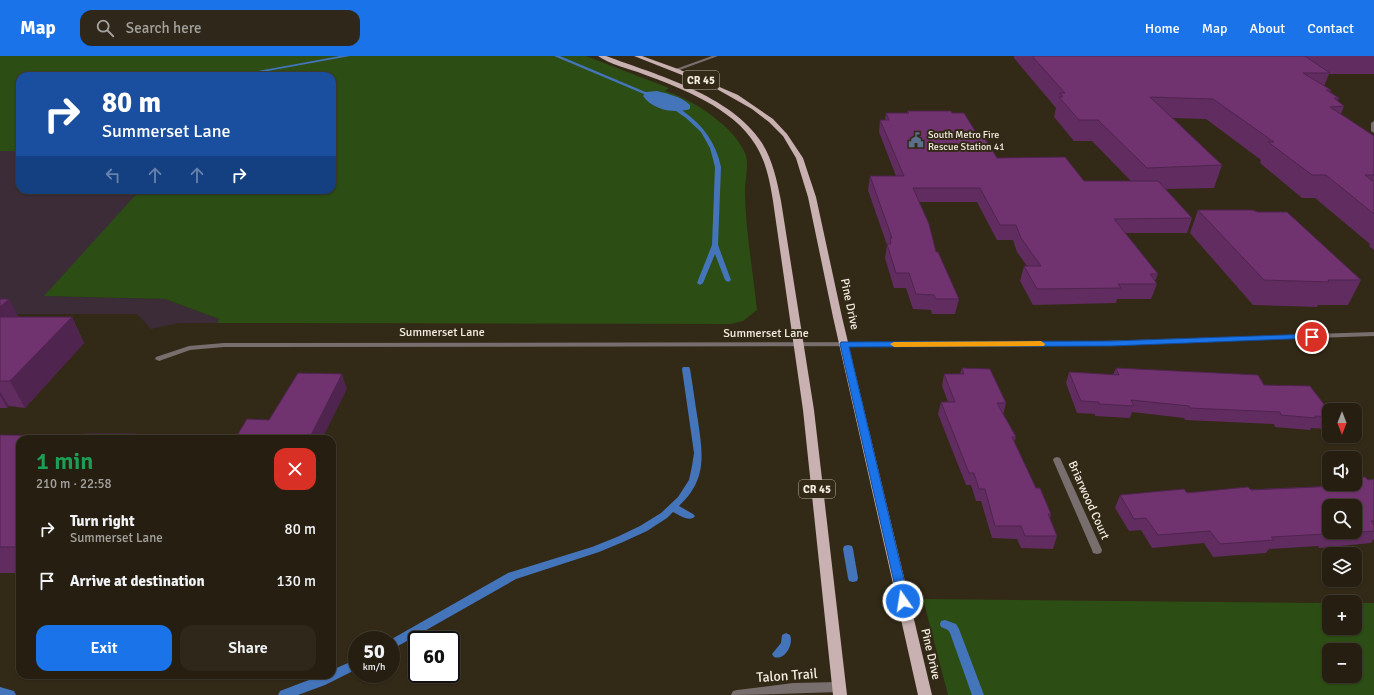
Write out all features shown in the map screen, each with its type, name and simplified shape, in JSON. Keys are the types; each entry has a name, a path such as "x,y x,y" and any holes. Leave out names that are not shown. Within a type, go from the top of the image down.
{"main road":[{"name":"CR 45","path":"601,56 684,89 711,102 743,126 759,144 768,164 774,183 810,425 840,691"},
{"name":"Pine Drive","path":"638,56 718,88 756,109 778,126 795,148 806,174 925,695"}],"street":[{"path":"675,70 716,56"},
{"path":"1374,123 1374,131"},
{"name":"Summerset Lane","path":"159,359 177,351 189,348 224,344 1112,344 1374,334"},
{"name":"Briarwood Court","path":"1057,460 1097,550"},
{"name":"Talon Trail","path":"737,695 793,688 840,691"}],"shaded area":[{"path":"0,151 16,151 16,194 136,194 45,296 165,299 219,319 217,323 179,323 151,329 137,314 0,314"}],"green space":[{"path":"0,56 586,56 669,88 665,91 687,100 711,115 732,133 740,143 745,153 747,163 745,190 746,209 757,310 743,321 730,324 217,323 219,319 165,299 44,296 136,194 336,194 336,72 16,72 16,151 0,151"},
{"path":"923,599 1322,603 1322,635 1362,635 1362,603 1374,603 1374,695 948,695"}],"water":[{"path":"657,91 683,100 690,105 690,109 677,111 664,110 652,105 643,96 646,92"}],"building":[{"path":"1032,56 1305,56 1330,73 1303,73 1331,90 1326,90 1339,98 1334,98 1344,106 1330,107 1374,136 1374,175 1365,175 1374,182 1374,214 1326,175 1312,175 1268,142 1274,142 1213,99 1150,97 1222,165 1147,168 1098,120 1079,120 1059,97 1063,97 1060,93 1065,93"},
{"path":"907,111 951,111 952,113 964,113 977,134 982,134 997,158 1065,157 1084,181 1158,181 1192,218 1114,219 1158,274 1150,274 1157,284 1118,284 1121,288 1037,289 1024,266 1041,266 1021,238 1016,225 1000,225 980,188 913,188 929,224 936,252 938,252 959,299 936,299 934,295 916,294 909,273 896,273 887,244 891,244 890,238 892,238 870,176 904,176 880,120 889,120 886,113 909,113"},
{"path":"1198,210 1252,210 1258,212 1287,212 1361,280 1328,280 1329,282 1264,280"},
{"path":"0,299 9,299 0,307"},
{"path":"0,317 72,317 10,381 0,381"},
{"path":"962,368 990,369 1006,403 997,403 1016,437 1012,437 1036,488 1040,488 1051,514 1048,514 1057,536 1025,536 1021,526 995,526 985,489 979,489 974,473 969,473 941,402 955,402 944,374 964,374"},
{"path":"1116,368 1258,375 1264,385 1310,386 1323,403 1322,416 1315,416 1316,418 1281,415 1280,412 1190,408 1189,406 1131,400 1134,406 1099,404 1099,402 1081,401 1069,372 1119,375"},
{"path":"298,373 342,374 311,435 237,435 247,419 269,420"},
{"path":"84,434 135,434 134,435"},
{"path":"0,435 16,435 16,547 0,547"},
{"path":"1362,477 1365,477 1368,480 1374,479 1374,521 1371,521 1374,525 1374,531 1362,532 1362,499 1322,499 1322,534 1271,537 1274,540 1220,544 1210,531 1158,535 1146,518 1134,519 1120,495 1184,489 1187,493 1248,487 1251,490 1322,487 1322,491 1362,491"}],"waterway":[{"path":"256,72 348,56"},
{"path":"556,56 653,96"},
{"path":"671,105 696,124 708,139 716,157 718,167 715,245"},
{"path":"700,283 715,245"},
{"path":"715,245 728,280"},
{"path":"400,640 512,576 620,540 664,515 681,499 693,480 697,466 698,453 686,369"},
{"path":"674,508 690,516"},
{"path":"848,549 853,578"},
{"path":"945,624 952,627 955,632 978,695"},
{"path":"778,654 786,644 786,638"},
{"path":"336,674 348,668"},
{"path":"284,695 325,679"},
{"path":"0,692 10,695"}],"slow traffic":[{"path":"894,344 1041,344"}],"place":[{"name":"South Metro Fire Rescue Station 41","path":"916,140"}],"route":[{"path":"903,601 844,344 1112,344 1312,337"}]}
